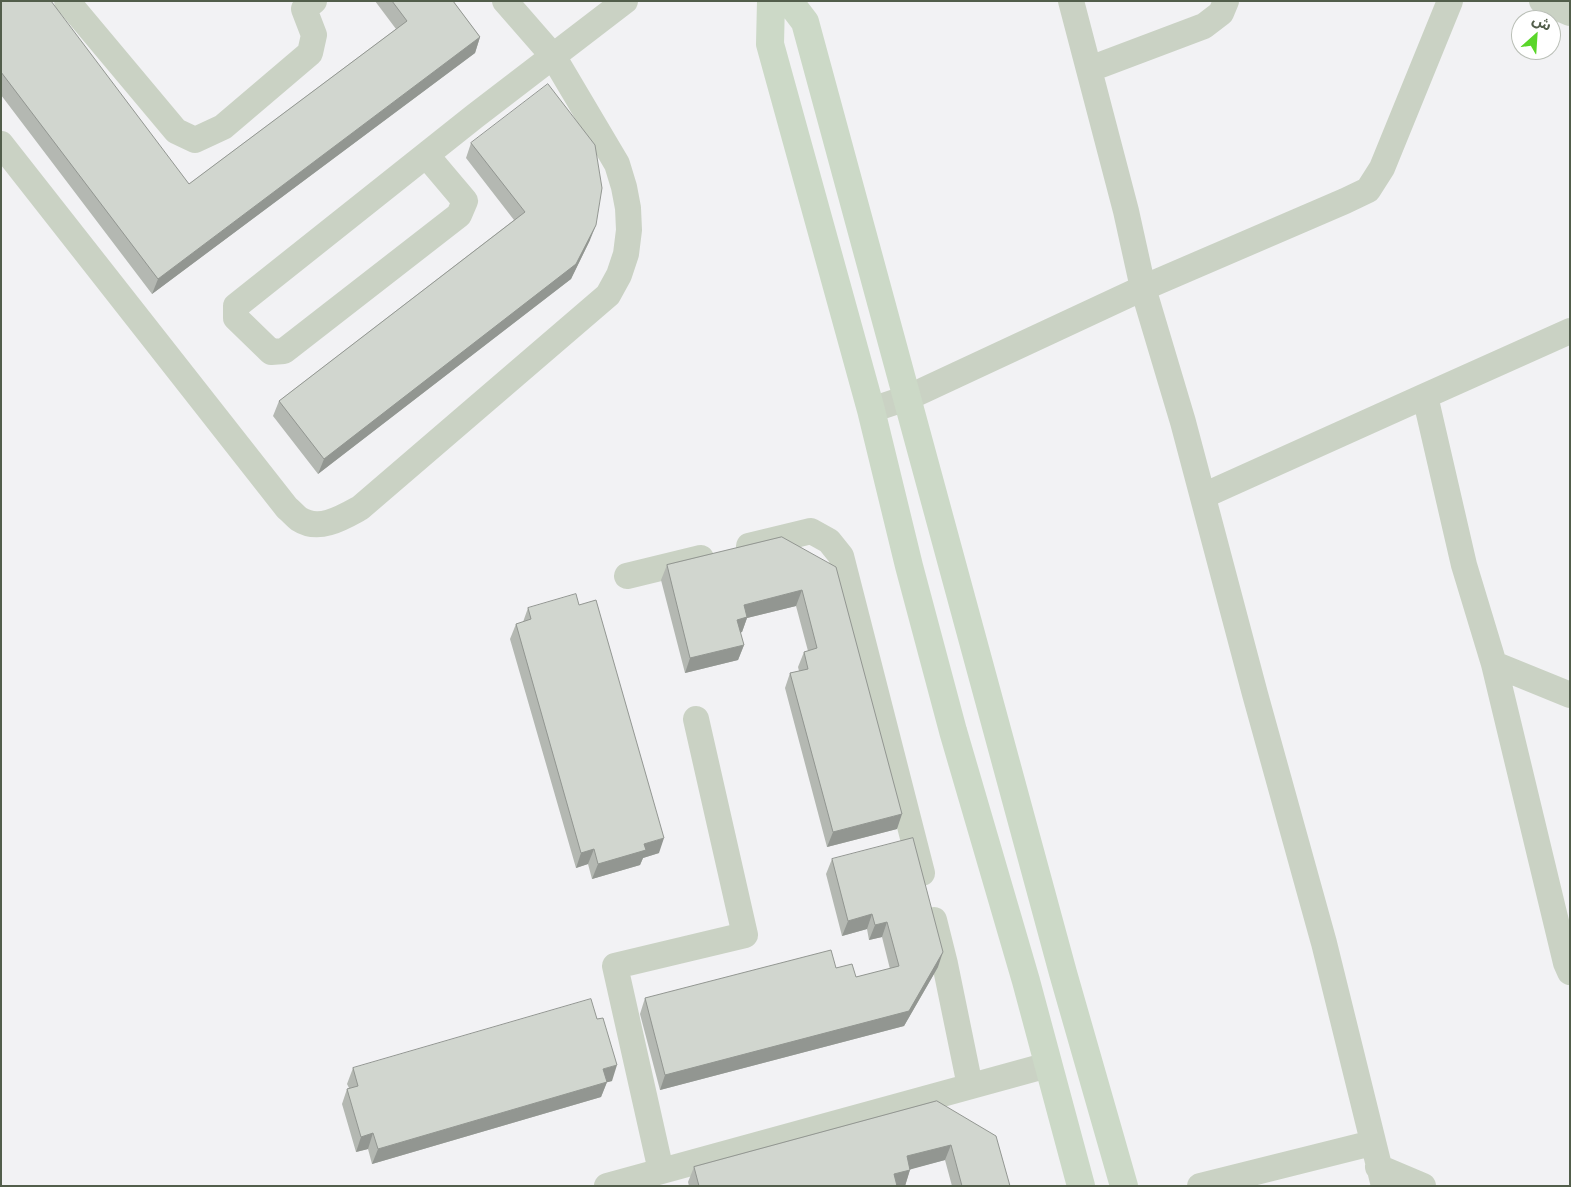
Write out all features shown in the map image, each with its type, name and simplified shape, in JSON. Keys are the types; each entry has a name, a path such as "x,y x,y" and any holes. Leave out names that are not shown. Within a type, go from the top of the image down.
{"main road":[{"path":"771,1 770,44 871,410 948,713 1026,981 1081,1186"},
{"path":"789,1 804,22 1063,973 1124,1186"},
{"path":"1026,981 1063,973"}],"street":[{"path":"68,1 176,131 195,140 223,127 310,53 314,35 305,4"},
{"path":"1,144 288,508 300,520 316,524 337,521 360,508 608,295 619,275 626,254 629,230 628,208 617,164 553,56 505,1"},
{"path":"427,156 465,201 459,215 284,351 271,352 236,318 236,306 553,56 625,1"},
{"path":"1071,1 1126,211 1143,288 1203,496 1255,694 1324,943 1378,1165"},
{"path":"1090,69 1204,26 1221,13 1226,1"},
{"path":"871,410 907,398 1143,288 1368,190 1382,168 1450,1"},
{"path":"1542,1 1570,13"},
{"path":"1203,496 1570,331"},
{"path":"1425,396 1464,565 1494,664 1566,963 1570,972"},
{"path":"627,576 810,531 829,541 841,556 945,964 970,1086"},
{"path":"1494,664 1570,695"},
{"path":"661,1171 615,966 745,935 696,719"},
{"path":"607,1186 1048,1065"},
{"path":"1200,1186 1378,1165 1423,1186"}],"building":[{"path":"1,1 51,1 189,184 407,21 392,1 453,1 480,37 158,279 1,72"},
{"path":"548,84 595,145 602,188 596,225 576,264 324,459 279,401 525,212 471,143"},
{"path":"782,537 836,567 902,814 833,832 790,673 808,669 804,652 817,648 802,590 744,605 747,617 737,620 744,645 690,658 667,565"},
{"path":"576,594 579,605 596,600 664,838 644,844 646,850 598,864 594,849 581,853 516,624 531,619 528,608"},
{"path":"913,838 943,952 909,1011 665,1075 645,998 831,950 836,968 852,964 856,977 899,966 887,922 875,925 872,914 848,921 832,859"},
{"path":"591,999 597,1019 603,1018 617,1065 603,1069 607,1082 378,1149 373,1133 361,1137 347,1089 358,1086 353,1068"},
{"path":"937,1101 996,1136 1010,1186 962,1186 951,1145 907,1156 910,1170 894,1174 897,1186 699,1186 694,1167"}]}
